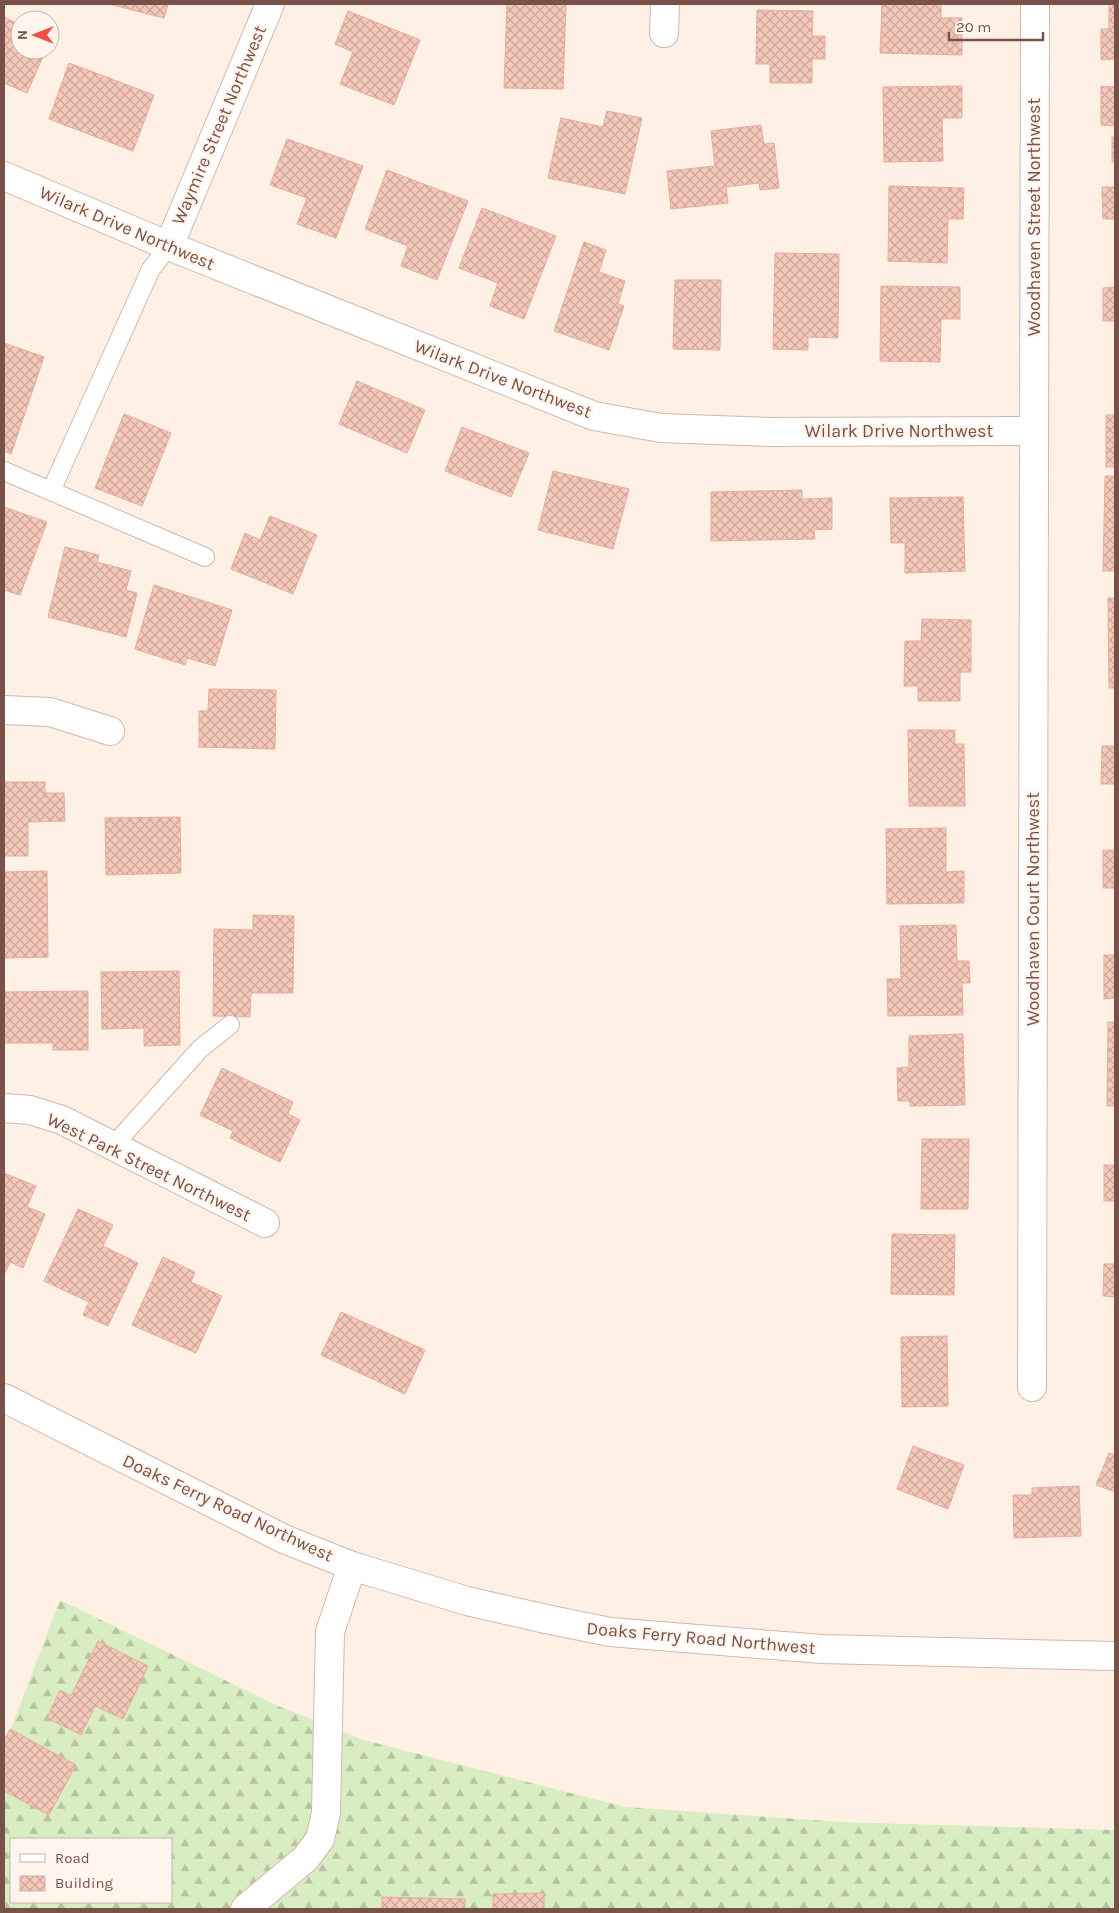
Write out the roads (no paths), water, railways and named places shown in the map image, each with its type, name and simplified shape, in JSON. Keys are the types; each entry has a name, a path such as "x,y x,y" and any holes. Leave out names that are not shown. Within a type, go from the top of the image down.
{"street":[{"name":"Waymire Street Northwest","path":"169,246 270,4"},
{"path":"664,33 665,4"},
{"name":"Woodhaven Street Northwest","path":"1033,431 1035,4"},
{"name":"Wilark Drive Northwest","path":"4,176 169,246 594,416 661,428 768,432 1033,431"},
{"name":"Woodhaven Court Northwest","path":"1032,1387 1033,431"},
{"path":"4,710 50,712 110,731"},
{"name":"West Park Street Northwest","path":"4,1108 30,1110 62,1120 265,1223"},
{"name":"Doaks Ferry Road Northwest","path":"4,1398 203,1500 284,1539 352,1566 467,1601 610,1632 822,1649 1115,1656"},
{"path":"245,1909 306,1858 320,1839 326,1813 330,1632 352,1566"}],"lane":[{"path":"51,491 151,269 169,246"},
{"path":"4,471 205,557"},
{"path":"113,1146 200,1048 230,1025"}]}
